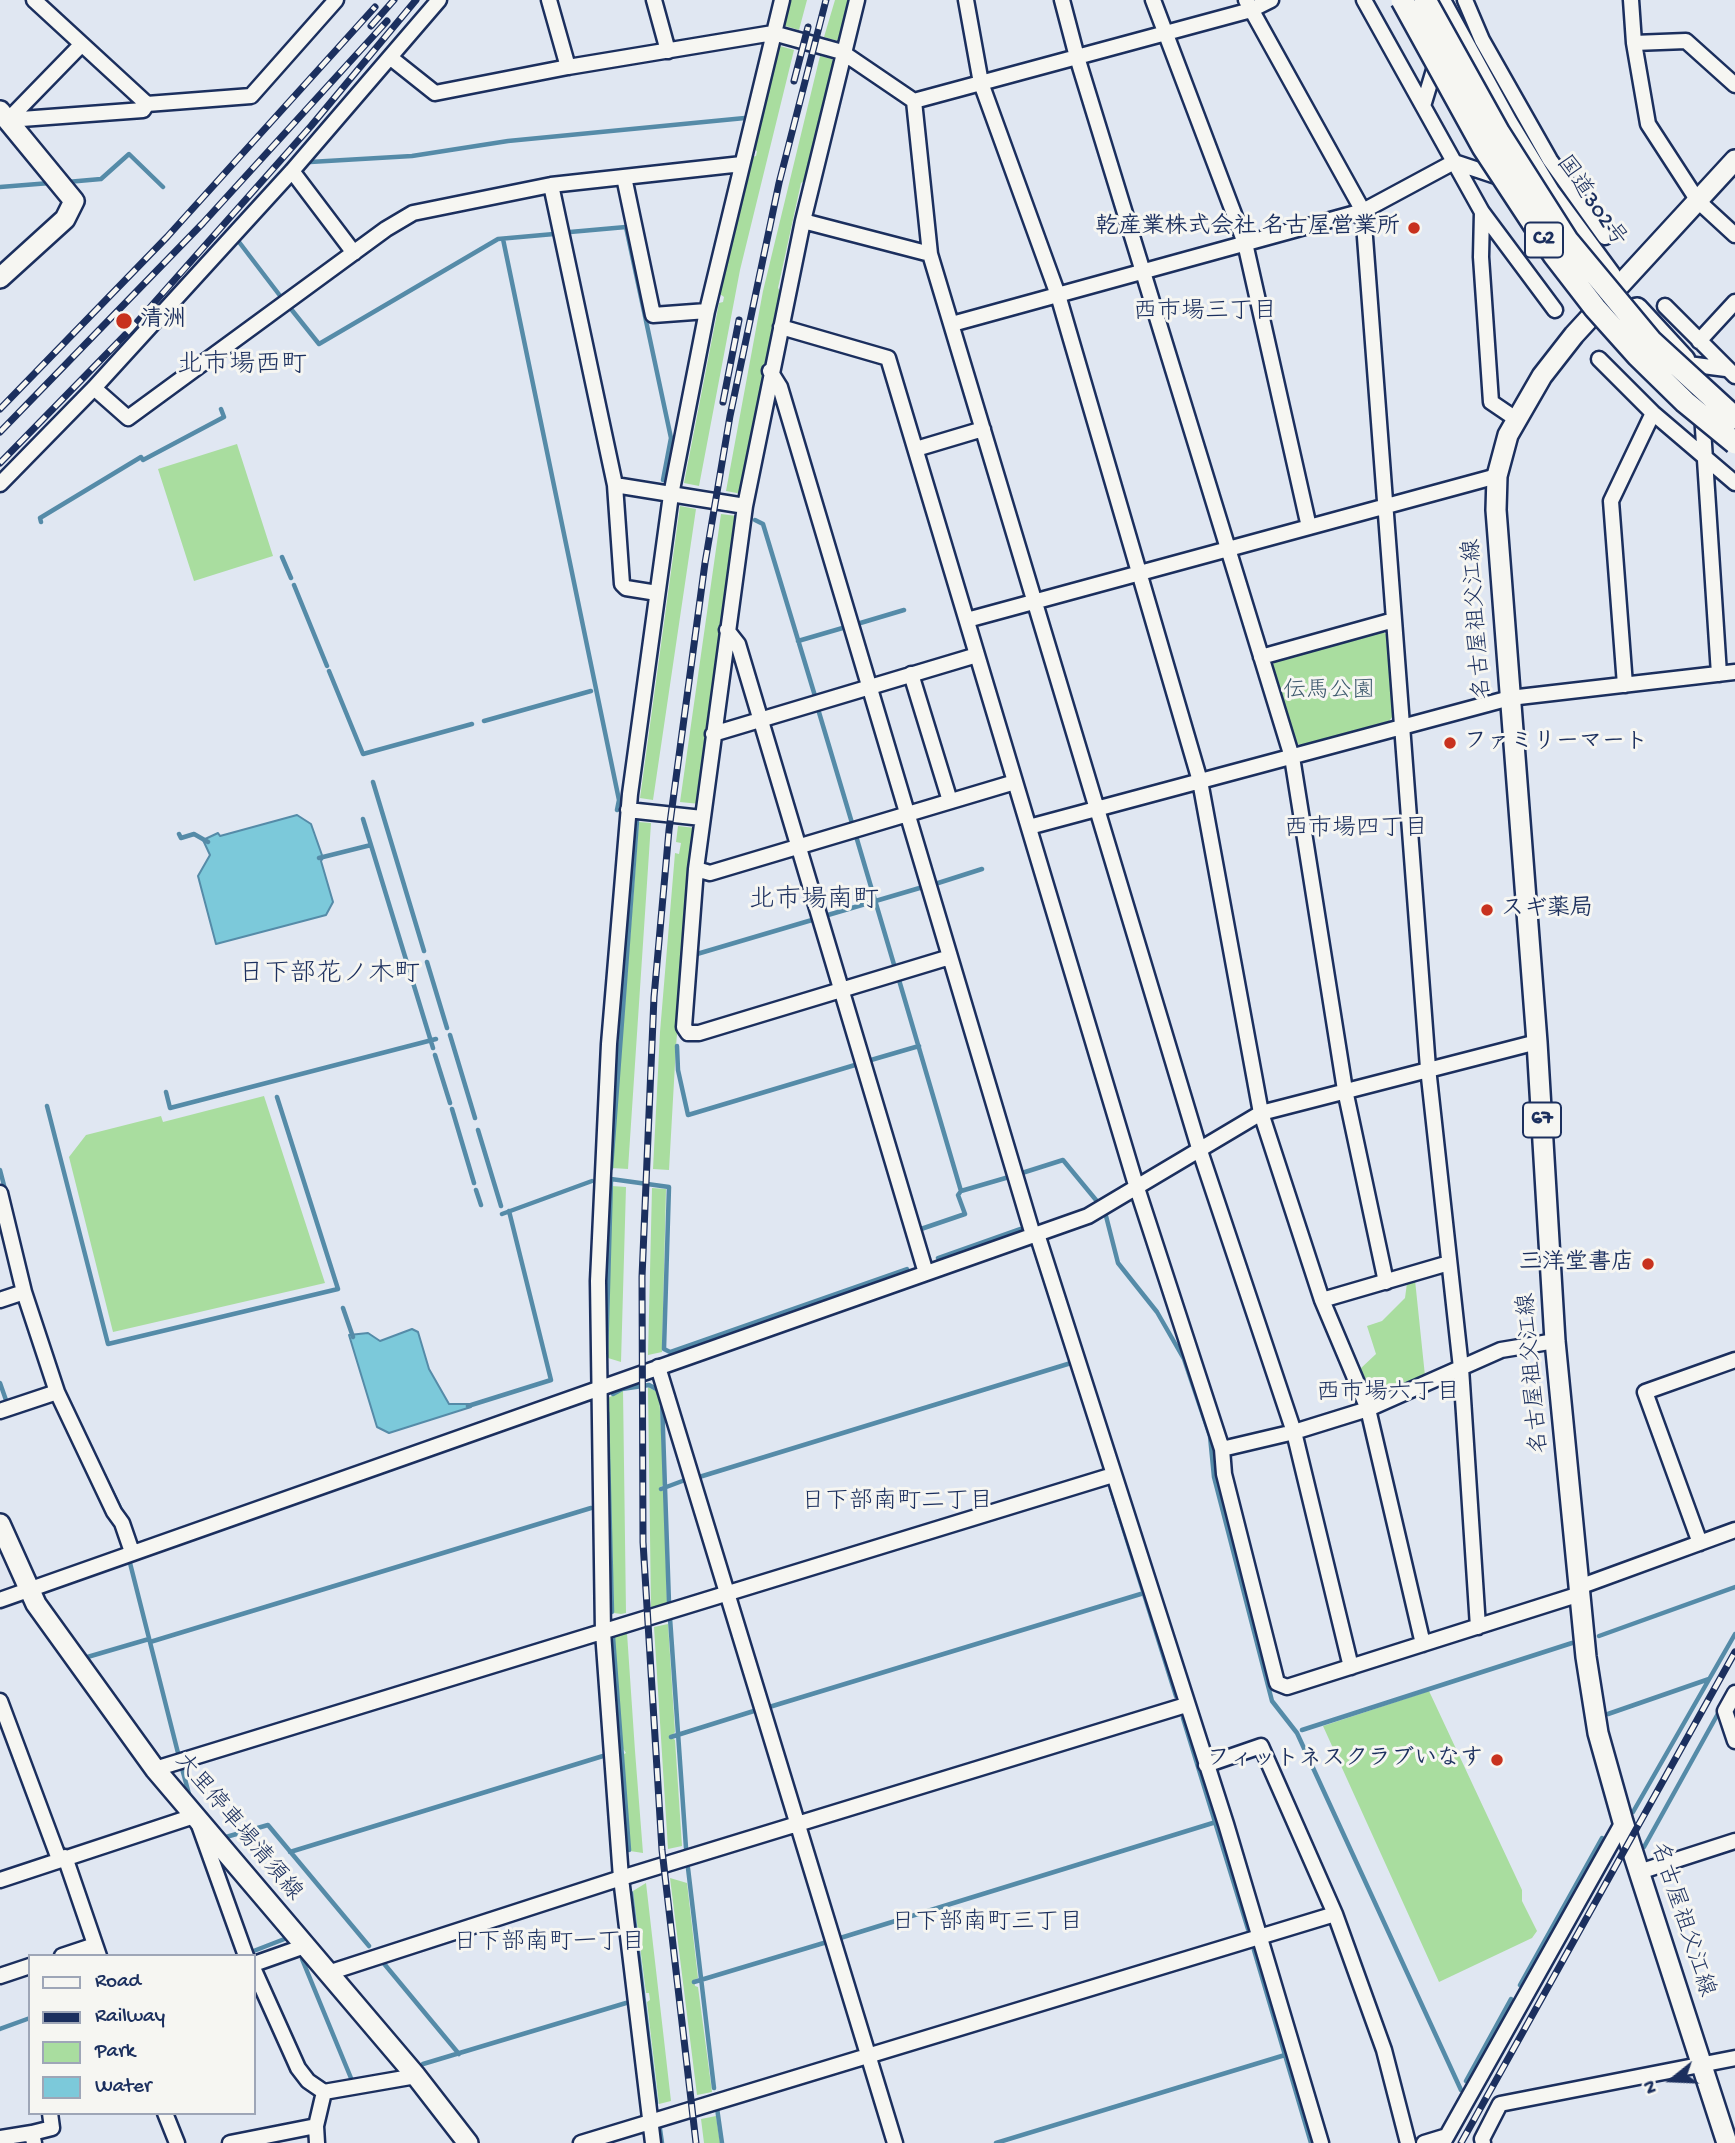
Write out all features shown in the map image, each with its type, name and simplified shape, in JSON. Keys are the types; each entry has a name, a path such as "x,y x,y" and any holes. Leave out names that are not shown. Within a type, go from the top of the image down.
{"highway":[{"name":"C2","path":"1402,0 1483,147 1554,255 1595,308 1638,356 1685,402 1735,443"},
{"name":"C2","path":"1425,0 1499,133 1567,240 1651,341 1735,418"},
{"name":"国道302号","path":"1448,17 1549,193 1620,288 1694,369 1735,405"}],"main road":[{"path":"0,278 65,219 75,201 3,115"},
{"name":"名古屋祖父江線","path":"1727,2143 1623,1822 1598,1733 1580,1591 1555,1341 1537,1042 1496,513 1497,476 1508,435 1542,376 1574,335 1735,160"},
{"name":"大里停車場清須線","path":"0,1524 29,1589 65,1645 155,1769 416,2076 468,2143"}],"street":[{"path":"34,0 147,104 251,96 336,0"},
{"path":"0,484 94,388 292,171 439,0"},
{"path":"549,0 568,67"},
{"path":"654,0 668,51"},
{"path":"653,2143 621,1878 603,1632 597,1389 602,1174 628,810 671,495 707,311 782,0"},
{"path":"857,0 842,51 803,221 770,371 745,506 696,869 684,1027 688,1033 950,957"},
{"path":"966,0 981,83 1058,295 1200,781 1261,1113 1322,1300 1368,1409 1423,1644"},
{"path":"1062,0 1142,271 1292,757 1345,1090 1386,1282"},
{"path":"1153,0 1245,243 1309,527"},
{"path":"914,102 1164,34 1270,0"},
{"path":"1364,0 1482,212 1555,310"},
{"path":"1465,0 1482,40 1536,138 1562,181 1605,237"},
{"path":"1631,0 1634,44 1648,124 1698,201 1735,235"},
{"path":"1248,5 1363,211 1428,1068 1461,1368 1478,1627"},
{"path":"1423,106 1448,17 1482,40"},
{"path":"391,58 435,93 568,67 773,33 842,51 914,102 930,254 1199,1148 1294,1432 1351,1667"},
{"path":"1634,44 1686,41 1735,85"},
{"path":"3,115 81,45"},
{"path":"3,115 143,110 147,104"},
{"path":"1531,163 1536,138"},
{"path":"952,324 1363,211 1454,162 1549,193"},
{"path":"94,388 128,418 354,253 413,214 551,185 741,164"},
{"path":"292,171 354,253"},
{"path":"624,177 653,315 707,311"},
{"path":"551,185 615,485 622,584 626,588 657,593"},
{"path":"1482,212 1480,257 1491,402 1516,419"},
{"path":"803,221 930,254"},
{"path":"1699,341 1735,302"},
{"path":"1665,306 1731,372"},
{"path":"780,327 888,358 1136,1185 1222,1449 1224,1474 1277,1683 1287,1687 1478,1627 1580,1591 1735,1530"},
{"path":"1599,359 1653,414 1735,483"},
{"path":"1720,674 1705,474 1708,463 1694,369 1731,372"},
{"path":"770,371 780,387 1035,1235 1206,1765 1321,2143"},
{"path":"1625,685 1611,501 1653,414"},
{"path":"915,449 983,429"},
{"path":"967,620 1497,476"},
{"path":"615,485 745,506"},
{"path":"1261,657 1394,620"},
{"path":"727,630 737,644 926,1273"},
{"path":"713,734 977,654"},
{"path":"1029,827 1510,698 1735,673"},
{"path":"911,674 950,801"},
{"path":"696,869 710,873 1015,782"},
{"path":"628,810 702,818"},
{"path":"0,1600 1088,1216 1261,1113 1537,1042"},
{"path":"0,1193 24,1292 57,1392 114,1512 122,1523 132,1552"},
{"path":"1322,1300 1449,1263"},
{"path":"0,1300 24,1292"},
{"path":"1222,1449 1294,1432 1368,1409 1501,1350 1555,1341"},
{"path":"1700,1543 1646,1392 1734,1362"},
{"path":"657,1367 895,2143"},
{"path":"0,1410 57,1392"},
{"path":"155,1769 1113,1475"},
{"path":"1735,1693 1726,1711 1735,1741"},
{"path":"0,1701 97,1950 74,1954"},
{"path":"328,1973 621,1878 1186,1705"},
{"path":"1206,1765 1261,1746 1335,1914 1384,2050 1408,2143"},
{"path":"0,1880 62,1858 196,1818 245,1954"},
{"path":"1424,2143 1445,2140 1623,1822"},
{"path":"1639,1872 1735,1841"},
{"path":"581,2143 1335,1914"},
{"path":"256,1963 304,1946"},
{"path":"0,1976 28,1967"},
{"path":"256,1974 298,2068 307,2081 324,2092 416,2076"},
{"path":"1483,2143 1482,2139 1500,2104 1735,2058"},
{"path":"317,2143 316,2126 324,2092"},
{"path":"0,2138 33,2138 52,2128 50,2115"},
{"path":"167,2115 177,2143"},
{"path":"230,2143 316,2126"}],"green space":[{"path":"789,0 807,0 799,30 782,25"},
{"path":"835,0 850,0 838,41 824,37"},
{"path":"780,46 794,50 740,270 699,486 684,483 719,303 723,302 724,297 720,294 751,157 756,156 757,151 753,149"},
{"path":"820,56 832,59 834,65 805,180 801,183 778,288 781,293 742,494 726,491 763,291"},
{"path":"237,444 273,556 194,581 158,469"},
{"path":"680,506 696,509 653,800 640,798"},
{"path":"721,514 737,516 700,804 680,802"},
{"name":"伝馬公園","path":"1382,631 1388,636 1393,716 1389,721 1301,745 1295,743 1272,666 1275,661"},
{"path":"639,822 651,823 628,1169 612,1168"},
{"path":"678,826 695,828 676,1046 669,1170 653,1169 660,1032 675,853 679,854 681,843 676,842"},
{"path":"264,1096 325,1283 113,1332 69,1157 86,1135 161,1116 163,1122"},
{"path":"612,1186 626,1187 621,1362 608,1358"},
{"path":"652,1188 666,1189 662,1352 648,1355"},
{"path":"1415,1280 1425,1376 1377,1398 1371,1395 1360,1369 1376,1354 1367,1326 1382,1321 1405,1298 1407,1283"},
{"path":"648,1387 659,1393 664,1485 660,1487 664,1492 667,1605 651,1608"},
{"path":"623,1390 626,1613 621,1614 614,1613 608,1398"},
{"path":"668,1624 675,1732 671,1737 675,1740 682,1846 668,1849 654,1627"},
{"path":"627,1633 643,1853 630,1851 622,1755 626,1753 622,1747 614,1636"},
{"path":"1429,1691 1522,1890 1522,1901 1537,1931 1532,1938 1439,1982 1323,1726"},
{"path":"670,1878 687,1883 698,1978 694,1980 695,1986 698,1987 712,2092 697,2095"},
{"path":"646,1883 671,2101 659,2104 647,2002 650,2000 649,1993 646,1993 633,1891"},
{"path":"716,2116 720,2143 704,2143 701,2119"}],"water":[{"path":"297,815 311,824 323,858 321,861 333,902 326,915 216,944 198,876 210,855 203,840 218,833 220,836"},
{"path":"412,1329 418,1332 429,1369 449,1404 471,1404 471,1407 389,1433 377,1427 349,1335 368,1333 380,1341"}],"waterway":[{"path":"310,162 412,156 508,141 745,118"},
{"path":"67,182 101,179 129,154 163,187"},
{"path":"0,187 50,183"},
{"path":"570,232 626,227 671,438 663,480"},
{"path":"291,309 319,344 498,239 554,234"},
{"path":"503,239 619,800 617,810"},
{"path":"239,242 281,297"},
{"path":"41,522 40,518 141,457 143,460 224,417 221,409"},
{"path":"755,520 763,524 815,696"},
{"path":"282,557 291,578"},
{"path":"294,585 327,666"},
{"path":"857,624 904,610"},
{"path":"798,641 846,627"},
{"path":"329,671 363,754 472,724"},
{"path":"484,721 591,691"},
{"path":"818,709 852,823"},
{"path":"373,782 424,951"},
{"path":"363,819 433,1048"},
{"path":"611,1168 637,821"},
{"path":"179,834 181,838 194,834 208,842"},
{"path":"856,836 895,968"},
{"path":"319,858 371,845"},
{"path":"935,884 982,869"},
{"path":"828,915 923,887"},
{"path":"697,954 812,920"},
{"path":"427,962 447,1028"},
{"path":"899,980 961,1191 1009,1177"},
{"path":"450,1035 475,1118"},
{"path":"166,1092 170,1108 436,1039"},
{"path":"677,1046 678,1070 688,1115 855,1065"},
{"path":"871,1060 919,1046"},
{"path":"435,1055 450,1103"},
{"path":"47,1106 108,1344 338,1289 277,1097"},
{"path":"452,1109 474,1183"},
{"path":"478,1130 501,1206"},
{"path":"1022,1173 1063,1160 1096,1200"},
{"path":"0,1170 6,1193"},
{"path":"606,1357 611,1179 669,1187 664,1349 670,1352 907,1269"},
{"path":"502,1214 592,1181"},
{"path":"476,1190 481,1205"},
{"path":"921,1229 965,1214 958,1195 961,1191"},
{"path":"468,1406 551,1380 509,1211"},
{"path":"1106,1216 1118,1263 1157,1312 1184,1359 1210,1436 1214,1477 1272,1701 1297,1733 1461,2090"},
{"path":"938,1258 1020,1229"},
{"path":"1036,1253 1054,1309"},
{"path":"343,1308 353,1337"},
{"path":"696,1478 1071,1363"},
{"path":"0,1383 7,1403"},
{"path":"613,1394 622,1389 649,1385 662,1392"},
{"path":"662,1401 669,1603"},
{"path":"607,1412 612,1612"},
{"path":"104,1475 123,1514"},
{"path":"661,1489 685,1480"},
{"path":"1111,1489 1176,1696"},
{"path":"150,1642 591,1508"},
{"path":"130,1563 178,1753"},
{"path":"1599,1636 1735,1587"},
{"path":"766,1708 1144,1593"},
{"path":"670,1618 686,1848"},
{"path":"1633,1812 1735,1634"},
{"path":"613,1637 629,1850"},
{"path":"84,1658 149,1639"},
{"path":"1302,1730 1572,1643"},
{"path":"1608,1714 1709,1679"},
{"path":"671,1737 757,1710"},
{"path":"1644,1847 1720,1710"},
{"path":"1183,1718 1248,1929"},
{"path":"290,1852 603,1756"},
{"path":"181,1765 189,1794"},
{"path":"837,1939 1216,1822"},
{"path":"226,1837 268,1825 369,1946"},
{"path":"1520,1985 1602,1838"},
{"path":"688,1868 714,2088"},
{"path":"631,1893 656,2103"},
{"path":"250,1949 251,1952 287,1938"},
{"path":"694,1982 827,1942"},
{"path":"1254,1950 1311,2143"},
{"path":"302,1959 353,2083"},
{"path":"381,1960 459,2054"},
{"path":"1466,2081 1511,1999"},
{"path":"423,2064 626,2003"},
{"path":"0,2029 28,2019"},
{"path":"996,2143 1285,2055"},
{"path":"717,2108 722,2143"},
{"path":"660,2129 662,2143"}],"railway":[{"path":"371,26 394,0"},
{"path":"0,463 130,330 311,126 416,0"},
{"path":"696,2143 662,1850 643,1542 642,1277 654,997 669,830 705,563 730,416 779,183 826,0"},
{"path":"0,409 167,237 375,7"},
{"path":"0,432 203,223 387,21"},
{"path":"794,81 808,27"},
{"path":"723,402 739,320"},
{"path":"1461,2143 1735,1652"}],"place":[{"name":"乾産業株式会社 名古屋営業所","path":"1414,228"},
{"name":"清洲","path":"124,321"},
{"name":"ファミリーマート","path":"1450,743"},
{"name":"スギ薬局","path":"1487,910"},
{"name":"三洋堂書店","path":"1648,1264"},
{"name":"フィットネスクラブいなす","path":"1497,1760"}],"district":[{"name":"西市場三丁目","path":"1205,313"},
{"name":"北市場西町","path":"242,367"},
{"name":"西市場四丁目","path":"1356,830"},
{"name":"北市場南町","path":"814,902"},
{"name":"日下部花ノ木町","path":"329,976"},
{"name":"西市場六丁目","path":"1388,1394"},
{"name":"日下部南町二丁目","path":"897,1503"},
{"name":"日下部南町三丁目","path":"987,1924"},
{"name":"日下部南町一丁目","path":"549,1944"}]}
